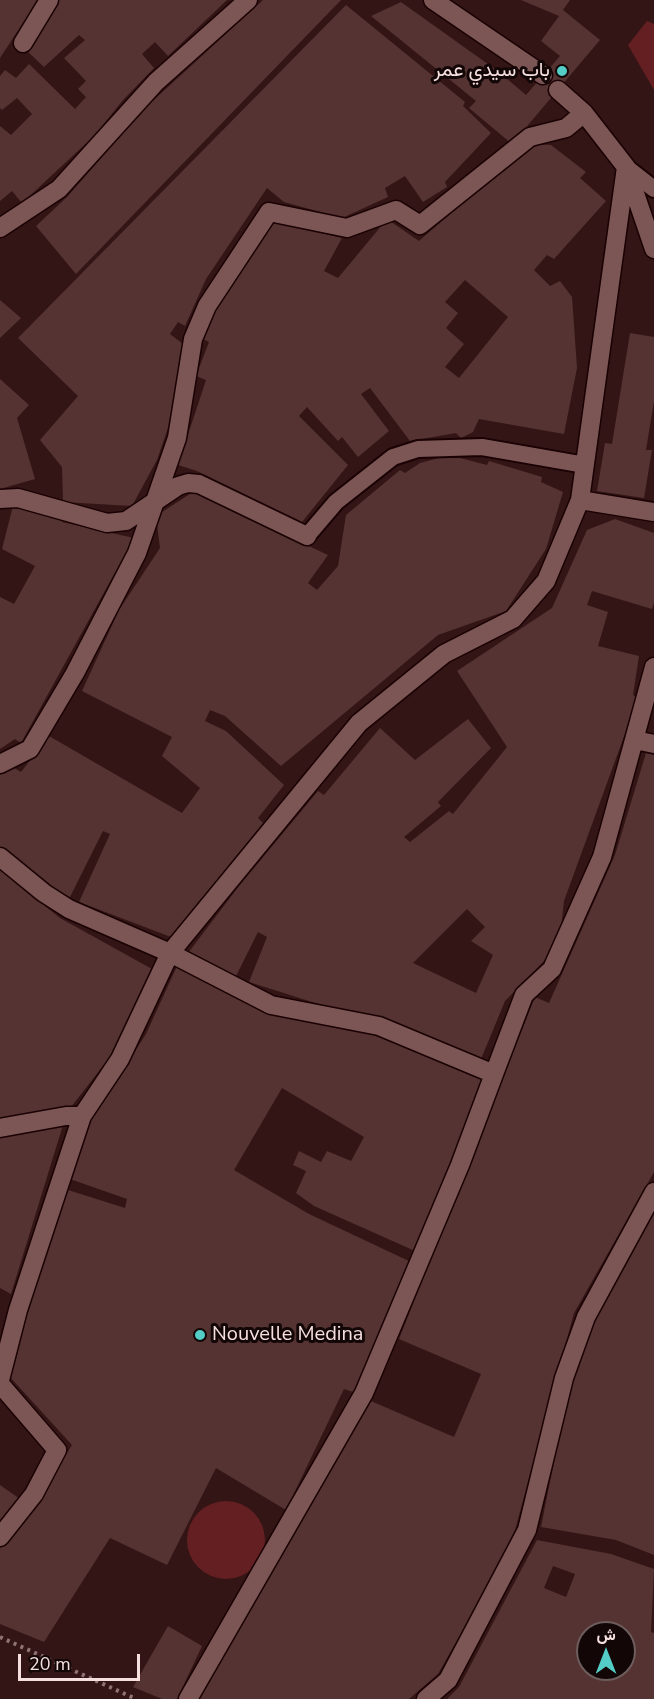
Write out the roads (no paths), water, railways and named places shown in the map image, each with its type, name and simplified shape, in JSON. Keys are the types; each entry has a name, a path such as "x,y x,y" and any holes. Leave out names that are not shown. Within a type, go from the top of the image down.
{"street":[{"path":"23,43 49,0"},
{"path":"0,228 59,189 156,82 248,0"},
{"path":"433,0 543,75"},
{"path":"558,90 584,113 626,167 654,249"},
{"path":"0,764 30,750 75,673 137,553 177,438 194,339 207,306 270,212 347,228 396,210 420,225 530,137 566,129 584,113"},
{"path":"0,1537 34,1494 57,1450 0,1382 18,1310 82,1116 120,1059 170,953 359,723 444,654 513,619 546,581 580,500 626,167"},
{"path":"0,499 18,498 107,523 126,521 178,486 188,483 199,484 307,536"},
{"path":"580,500 654,512"},
{"path":"188,1699 364,1394 460,1165 525,994 552,969 602,857 654,667"},
{"path":"635,740 654,744"},
{"path":"0,857 44,893 69,909 170,953 271,1005 379,1026 494,1074"},
{"path":"0,1128 66,1116 82,1116"},
{"path":"426,1699 448,1680 527,1530 564,1378 586,1317 654,1192"}],"lane":[{"path":"626,167 654,189"},
{"path":"307,536 336,502 393,457 418,449 482,447 585,465"}],"place":[{"name":"باب سيدي عمر","path":"562,71"},
{"name":"Nouvelle Medina","path":"200,1335"}]}
